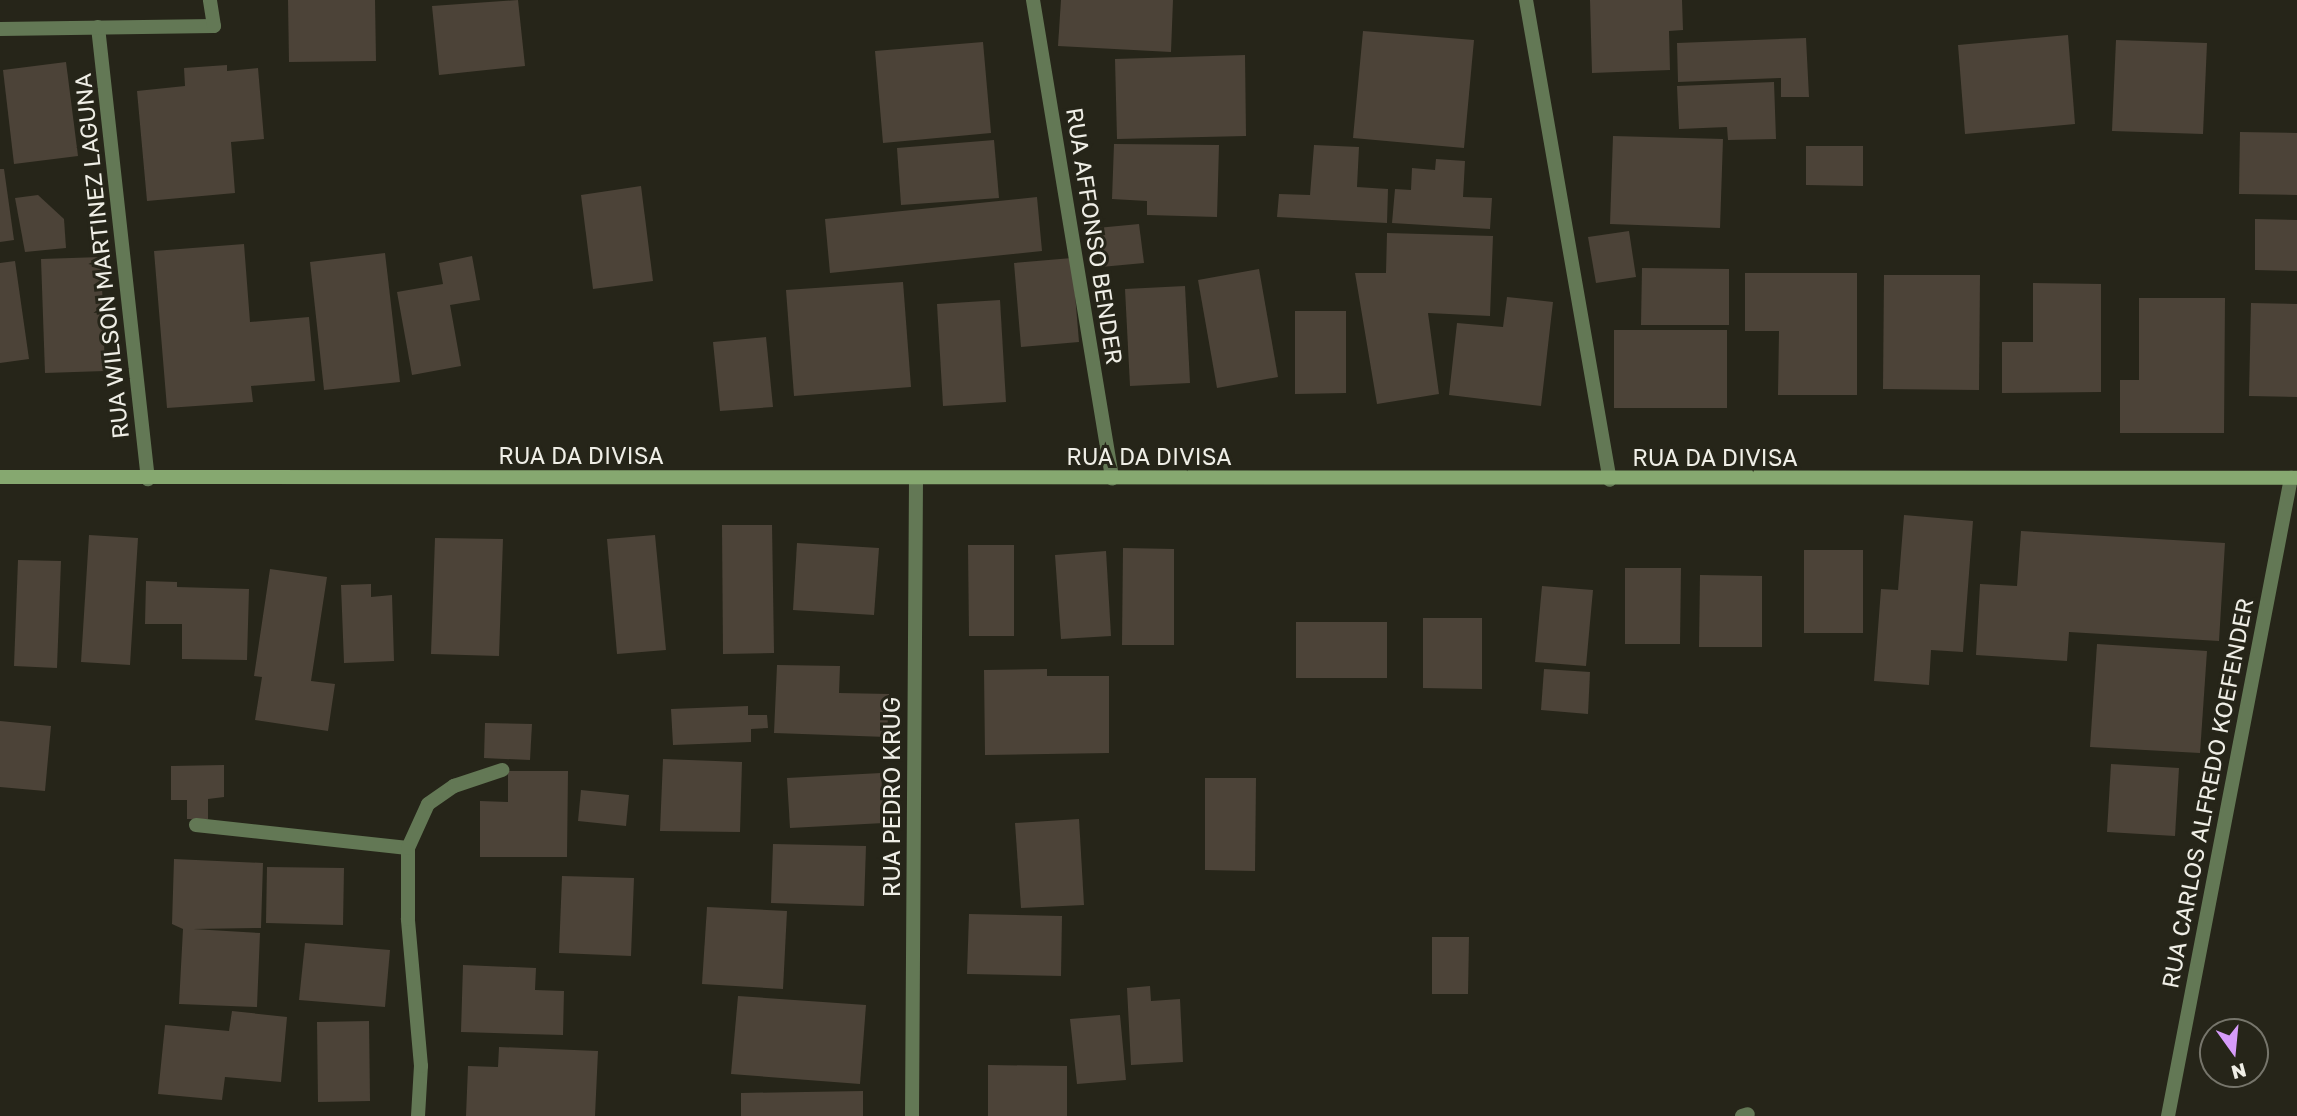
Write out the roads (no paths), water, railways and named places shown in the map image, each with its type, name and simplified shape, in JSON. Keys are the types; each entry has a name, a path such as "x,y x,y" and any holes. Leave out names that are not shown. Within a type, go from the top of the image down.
{"street":[{"path":"0,29 214,26 210,0"},
{"name":"RUA AFFONSO BENDER","path":"1033,0 1112,479"},
{"path":"1526,0 1610,480"},
{"name":"RUA WILSON MARTINEZ LAGUNA","path":"98,27 148,479"},
{"name":"RUA DA DIVISA","path":"0,477 1610,480 2294,478"},
{"name":"RUA PEDRO KRUG","path":"912,1116 916,478"},
{"name":"RUA CARLOS ALFREDO KOEFENDER","path":"2168,1116 2294,478"},
{"path":"418,1116 421,1066 408,919 408,848 428,804 454,786 502,770"},
{"path":"196,825 408,848"}]}
